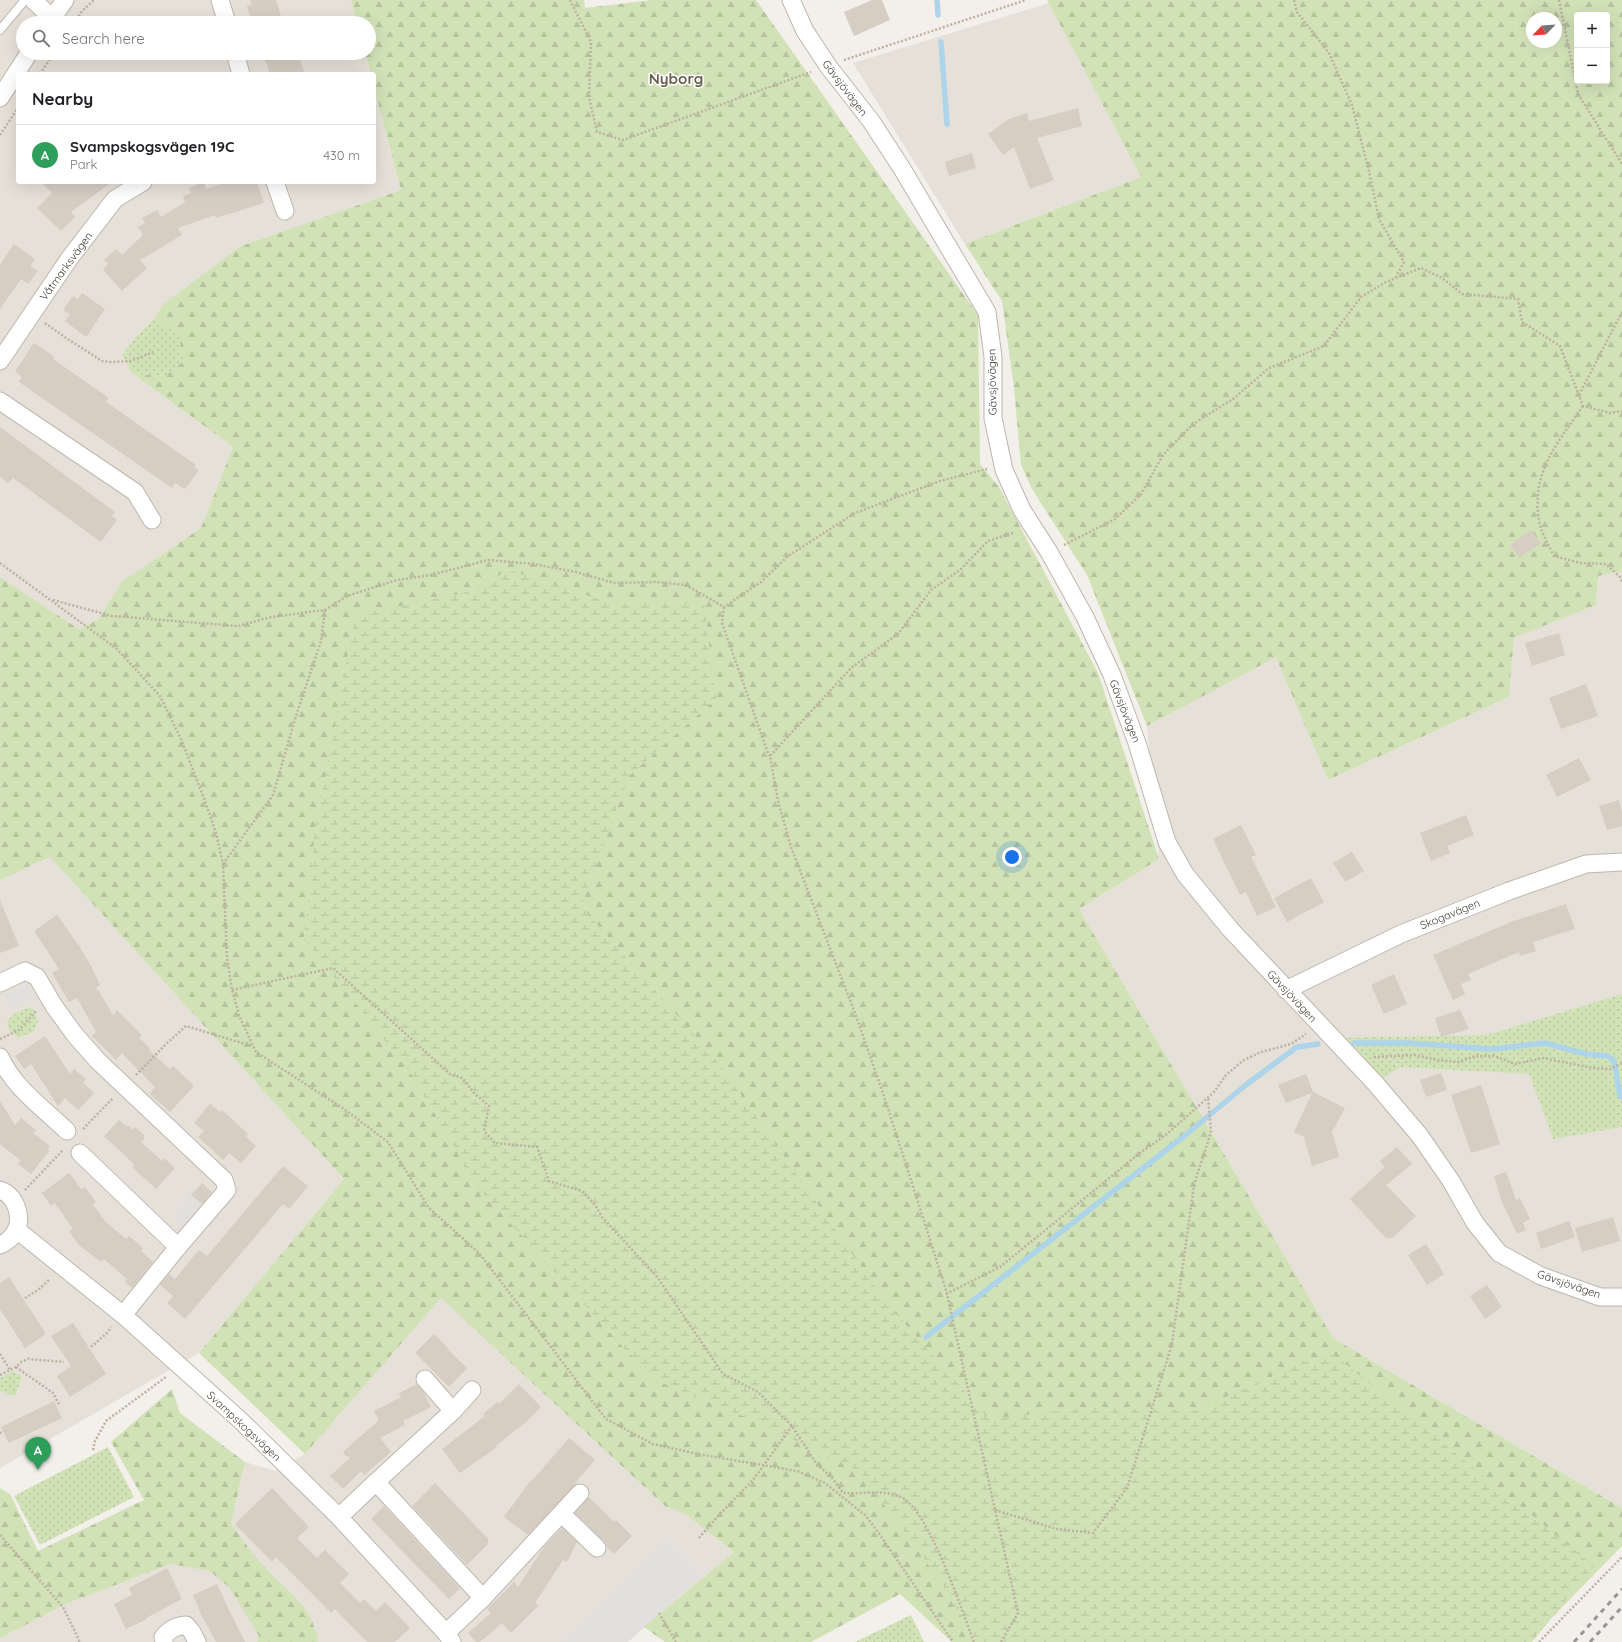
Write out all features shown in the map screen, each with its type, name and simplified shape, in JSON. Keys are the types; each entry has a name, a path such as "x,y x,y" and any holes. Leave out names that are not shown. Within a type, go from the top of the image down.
{"street":[{"path":"33,0 47,16"},
{"path":"54,16 65,0"},
{"path":"220,0 225,16"},
{"name":"Gävsjövägen","path":"791,0 805,31 828,66 871,121 901,167 987,312 993,357 993,418 1004,470 1022,510 1049,552 1085,617 1112,675 1137,742 1167,842 1185,874 1230,929 1354,1061 1420,1136 1451,1181 1475,1223 1499,1253 1541,1276 1600,1297 1622,1297"},
{"path":"17,72 24,60"},
{"path":"237,60 240,72"},
{"path":"0,98 16,73"},
{"name":"Våtmarksvägen","path":"0,361 69,259 116,199 140,184"},
{"path":"276,184 285,211"},
{"path":"0,401 134,492 152,520"},
{"name":"Skogavägen","path":"1286,990 1401,934 1509,891 1586,864 1622,862"},
{"path":"0,983 25,971 37,977 75,1036 98,1061 224,1180 227,1190 118,1319"},
{"path":"0,1057 5,1068 18,1086 67,1131"},
{"path":"80,1153 178,1247"},
{"path":"0,1190 11,1198 16,1207 18,1218 16,1230 5,1243 0,1245"},
{"name":"Svampskogsvägen","path":"16,1230 118,1319 180,1368 239,1419 339,1517 449,1638"},
{"path":"426,1379 453,1410"},
{"path":"339,1517 453,1410 472,1390"},
{"path":"376,1482 483,1598"},
{"path":"449,1638 483,1598 580,1493"},
{"path":"562,1514 597,1548"},
{"path":"164,1642 163,1637 169,1630 178,1626 186,1625 192,1632 197,1642"}],"lane":[{"path":"0,30 25,0"}],"path":[{"path":"79,16 94,0"},
{"path":"570,0 591,42 589,97 597,132 623,140 847,59 1026,0"},
{"path":"1294,0 1297,12 1329,53 1352,105 1380,219 1404,262 1396,278"},
{"path":"1559,0 1578,94 1622,164"},
{"path":"41,72 49,60"},
{"path":"0,136 16,111"},
{"path":"1049,552 1116,519 1141,494 1163,455 1193,424 1233,399 1269,368 1324,346 1361,297 1386,282 1421,268 1442,278 1462,294 1518,299 1522,322 1560,346 1583,406"},
{"path":"1579,395 1622,312"},
{"path":"32,314 102,361 131,361 153,352"},
{"path":"1583,406 1610,413 1622,411"},
{"path":"1583,406 1553,450 1540,476 1536,498 1540,526 1554,556 1580,563 1606,564 1620,577 1622,582"},
{"path":"1001,1642 1018,1613 946,1294 888,1107 855,1013 791,847 778,801 770,756 722,623 724,607 761,582 788,556 855,513 940,480 1003,464"},
{"path":"770,756 851,668 898,634 931,590 960,570 988,541 1017,531 1036,533"},
{"path":"51,600 112,616 238,626 271,618 325,610 347,596 397,580 431,576 488,560 533,564 576,572 614,583 656,582 686,586 724,607"},
{"path":"0,563 117,649 140,672 160,696 181,739 216,833 223,864 227,957 232,990 240,1018 256,1052 344,1109 388,1142 429,1208 479,1253 606,1419 653,1444 797,1471 825,1483 865,1515 953,1642"},
{"path":"223,864 273,795 321,641 325,610"},
{"path":"232,990 333,968 450,1074 462,1078 475,1094 489,1106 484,1131 495,1143 537,1147 549,1181 582,1191 595,1205 602,1217 658,1278 723,1374 758,1392 792,1426 816,1463 833,1479 843,1493 853,1494 870,1492 888,1494 903,1498 917,1512 950,1579 974,1642"},
{"path":"0,1039 19,1030 32,1014 51,1000"},
{"path":"946,1294 1000,1267 1140,1153 1167,1134 1214,1092 1226,1076 1244,1060 1261,1052 1291,1044 1306,1034 1317,1022"},
{"path":"1354,1061 1378,1056 1415,1055 1438,1060 1458,1062 1476,1056 1494,1056 1515,1064 1543,1058 1593,1068 1610,1068 1622,1063"},
{"path":"995,1510 1057,1529 1093,1533 1127,1488 1172,1344 1194,1185 1211,1132 1208,1097"},
{"path":"25,1298 38,1290 54,1274"},
{"path":"91,1347 108,1332 118,1319"},
{"path":"0,1354 10,1370"},
{"path":"0,1375 28,1359 64,1362"},
{"path":"16,1367 53,1393 60,1406"},
{"path":"93,1450 95,1441 106,1421 180,1368"},
{"path":"699,1538 753,1480 792,1426"},
{"path":"0,1535 63,1607 80,1642"},
{"path":"1539,1642 1622,1557"},
{"path":"659,1613 676,1642"}],"shaded area":[{"path":"0,0 351,0 355,16 16,16 16,60 367,60 370,72 16,72 16,184 376,184 376,95 401,190 241,246 179,336 133,373 233,447 201,528 121,582 99,619 79,629 0,577"},
{"path":"1049,3 1141,177 965,244 853,63"},
{"path":"1622,571 1622,1508 1333,1338 1079,909 1159,859 1147,726 1276,656 1328,780 1509,697 1514,638 1596,605 1598,576"},
{"path":"50,857 344,1179 199,1353 0,1468 0,880"},
{"path":"28,984 34,998 10,1009 4,995"},
{"path":"191,1195 203,1205 184,1225 173,1215"},
{"path":"441,1298 665,1506 685,1514 734,1552 627,1642 0,1642 0,1638 68,1603 171,1564 231,1524 245,1462 275,1471 305,1454"},
{"path":"666,1540 700,1575 628,1642 561,1642"}],"green space":[{"path":"351,0 584,0 585,8 652,0 756,0 978,315 980,464 999,487 1098,673 1159,859 1079,909 1333,1338 1622,1508 1622,1546 1528,1642 952,1642 900,1594 811,1642 665,1642 644,1627 734,1552 685,1514 665,1506 441,1298 305,1454 199,1353 344,1179 50,857 0,880 0,577 79,629 99,619 121,582 201,528 233,447 132,373 165,376 179,336 155,318 163,304 241,246 401,190 376,95 376,72 370,72 367,60 376,60 376,16 355,16"},
{"path":"1047,0 1622,0 1622,571 1598,576 1596,605 1514,638 1509,697 1328,780 1276,657 1147,726 1087,575 1032,489 1021,465 1014,388 1002,301 965,244 1141,177"},
{"path":"155,318 179,336 183,362 165,376 132,373 122,355 137,336"},
{"path":"509,570 605,601 704,603 716,699 629,776 581,906 718,1062 886,1302 989,1419 1085,1408 1196,1410 1330,1351 1594,1566 1532,1642 977,1642 936,1575 860,1472 748,1418 652,1379 479,1189 410,1072 304,939 315,831 355,615 464,593"},
{"path":"1622,994 1622,1127 1553,1139 1529,1074 1400,1067 1375,1083 1332,1038 1487,1035"},
{"path":"31,1007 35,1012 38,1022 34,1031 19,1038 9,1030 7,1021 15,1013"},
{"path":"13,1371 22,1377 15,1396 0,1391 0,1378"},
{"path":"172,1389 180,1413 245,1462 231,1524 249,1549 303,1607 315,1628 318,1642 257,1642 259,1636 230,1588 210,1571 171,1564 68,1603 0,1638 0,1488 10,1494 38,1551 144,1500 111,1442"},
{"path":"108,1447 134,1497 40,1545 14,1496"},
{"path":"911,1615 924,1642 855,1642"}],"building":[{"path":"250,0 276,0 281,16 250,16 247,6 252,4"},
{"path":"872,0 882,0 890,20 854,36 844,12"},
{"path":"265,60 300,60 304,72 269,72"},
{"path":"1078,108 1082,126 1037,138 1054,180 1030,189 1014,147 1003,155 988,134 1009,119 1027,113 1029,121"},
{"path":"972,153 976,168 949,176 945,162"},
{"path":"43,184 109,184 71,212 75,217 61,231 37,208 52,193"},
{"path":"199,184 205,184 206,189 222,184 258,184 264,203 216,218 215,215 178,228 182,235 140,260 147,268 122,291 103,270 108,264 104,260 116,249 122,255 143,235 138,227 145,223 142,218 157,210 161,217 185,202 183,196 191,193 189,188"},
{"path":"14,244 35,259 30,266 38,271 28,284 21,279 0,309 0,265"},
{"path":"82,293 105,309 86,337 65,321 70,314 63,310 73,296 78,299"},
{"path":"34,343 55,357 53,359 109,398 106,402 196,465 194,467 199,470 185,489 175,483 172,488 19,382 22,377 15,371"},
{"path":"0,427 115,512 112,516 117,520 101,542 13,478 8,483 0,477"},
{"path":"1531,530 1541,543 1519,558 1510,545"},
{"path":"1559,633 1565,655 1532,666 1525,643"},
{"path":"1586,684 1598,716 1561,729 1549,698"},
{"path":"1579,758 1591,780 1557,797 1546,775"},
{"path":"1619,800 1622,812 1622,826 1607,830 1599,806"},
{"path":"1466,815 1474,835 1447,846 1450,853 1431,861 1420,833"},
{"path":"1241,825 1256,855 1251,857 1276,907 1257,916 1246,892 1240,895 1213,839"},
{"path":"1352,852 1364,871 1345,882 1333,863"},
{"path":"1311,878 1324,902 1287,922 1274,898"},
{"path":"0,900 19,946 0,953"},
{"path":"1566,904 1575,929 1533,942 1536,951 1520,956 1519,952 1468,974 1471,980 1461,984 1465,994 1453,1000 1433,955 1511,922"},
{"path":"57,915 91,966 100,985 96,988 113,1015 117,1010 142,1035 139,1038 150,1048 149,1050 170,1069 173,1066 194,1086 170,1112 150,1094 155,1087 122,1053 116,1060 92,1036 96,1032 77,998 69,1002 52,973 59,969 34,931"},
{"path":"1394,974 1407,1004 1384,1014 1371,985"},
{"path":"1460,1010 1469,1029 1441,1037 1435,1018"},
{"path":"45,1036 70,1074 74,1069 86,1079 83,1083 94,1093 78,1110 65,1098 58,1106 31,1064 24,1069 15,1056"},
{"path":"1441,1073 1447,1090 1426,1097 1420,1080"},
{"path":"1306,1074 1313,1092 1345,1108 1332,1132 1339,1157 1312,1166 1304,1137 1294,1132 1312,1093 1286,1103 1278,1085"},
{"path":"1481,1085 1500,1144 1471,1153 1451,1095"},
{"path":"0,1101 15,1125 21,1118 36,1130 33,1133 50,1146 47,1149 49,1151 31,1174 18,1164 21,1161 0,1144"},
{"path":"210,1104 220,1112 222,1110 248,1134 245,1136 256,1146 241,1163 229,1153 223,1160 198,1137 204,1131 194,1123"},
{"path":"119,1120 133,1130 135,1127 144,1135 144,1140 141,1142 162,1161 164,1158 175,1168 156,1189 132,1167 135,1165 104,1136"},
{"path":"1397,1147 1412,1164 1386,1185 1416,1216 1392,1238 1386,1238 1350,1199 1385,1167 1380,1161"},
{"path":"283,1166 308,1186 289,1209 283,1204 185,1319 167,1303 173,1296 160,1285 169,1274 175,1279 199,1250 207,1256"},
{"path":"1506,1172 1516,1200 1520,1198 1530,1219 1523,1223 1526,1230 1517,1234 1502,1202 1494,1176"},
{"path":"69,1173 81,1189 85,1187 96,1202 93,1205 105,1221 126,1239 129,1236 143,1248 141,1251 153,1262 132,1288 125,1282 127,1279 104,1259 101,1262 79,1245 69,1231 73,1229 55,1203 51,1206 42,1193"},
{"path":"202,1183 212,1192 202,1204 191,1195"},
{"path":"1613,1217 1620,1241 1582,1252 1575,1228"},
{"path":"1569,1221 1575,1237 1541,1249 1536,1233"},
{"path":"1426,1244 1444,1274 1427,1285 1408,1255"},
{"path":"9,1277 46,1334 25,1348 0,1309 0,1283"},
{"path":"1487,1285 1502,1307 1485,1319 1470,1296"},
{"path":"73,1323 106,1374 70,1397 57,1376 71,1366 51,1336"},
{"path":"434,1334 467,1368 449,1387 415,1353"},
{"path":"417,1384 424,1393 431,1407 403,1421 405,1425 380,1438 391,1452 364,1475 361,1471 343,1489 330,1476 350,1458 343,1452 379,1420 374,1411 401,1397 399,1393"},
{"path":"519,1384 541,1407 527,1421 496,1446 497,1447 460,1473 442,1449 485,1416 483,1414 497,1402 499,1404"},
{"path":"54,1401 62,1418 9,1443 1,1427"},
{"path":"569,1438 595,1460 575,1483 576,1484 528,1535 504,1517 531,1480 532,1481"},
{"path":"435,1483 488,1539 488,1544 467,1565 412,1506"},
{"path":"272,1488 309,1527 297,1538 317,1558 325,1550 349,1574 340,1583 360,1603 364,1599 376,1611 385,1602 410,1628 395,1642 367,1642 335,1609 331,1613 276,1557 272,1562 235,1524"},
{"path":"589,1497 614,1522 616,1520 632,1536 614,1554 607,1547 604,1541 575,1513"},
{"path":"384,1506 460,1588 449,1599 371,1519"},
{"path":"562,1528 577,1542 567,1562 563,1560 535,1603 538,1606 511,1633 502,1623 480,1642 476,1642 468,1633 491,1613 487,1609 514,1582 518,1587 544,1547"},
{"path":"167,1568 182,1599 126,1629 114,1604 132,1595 129,1588"},
{"path":"217,1584 245,1642 216,1642 201,1614 193,1595"}],"waterway":[{"path":"937,0 938,15"},
{"path":"941,42 947,124"},
{"path":"1354,1043 1408,1043 1492,1049 1545,1043 1586,1054 1608,1056 1614,1061 1620,1096 1622,1097"},
{"path":"926,1337 1183,1137 1247,1084 1297,1047 1318,1044"}],"railway":[{"path":"1574,1642 1622,1589"},
{"path":"1590,1642 1622,1607"}],"place":[{"name":"Svampskogsvägen 19C","path":"38,1470"}],"district":[{"name":"Nyborg","path":"676,79"}]}
